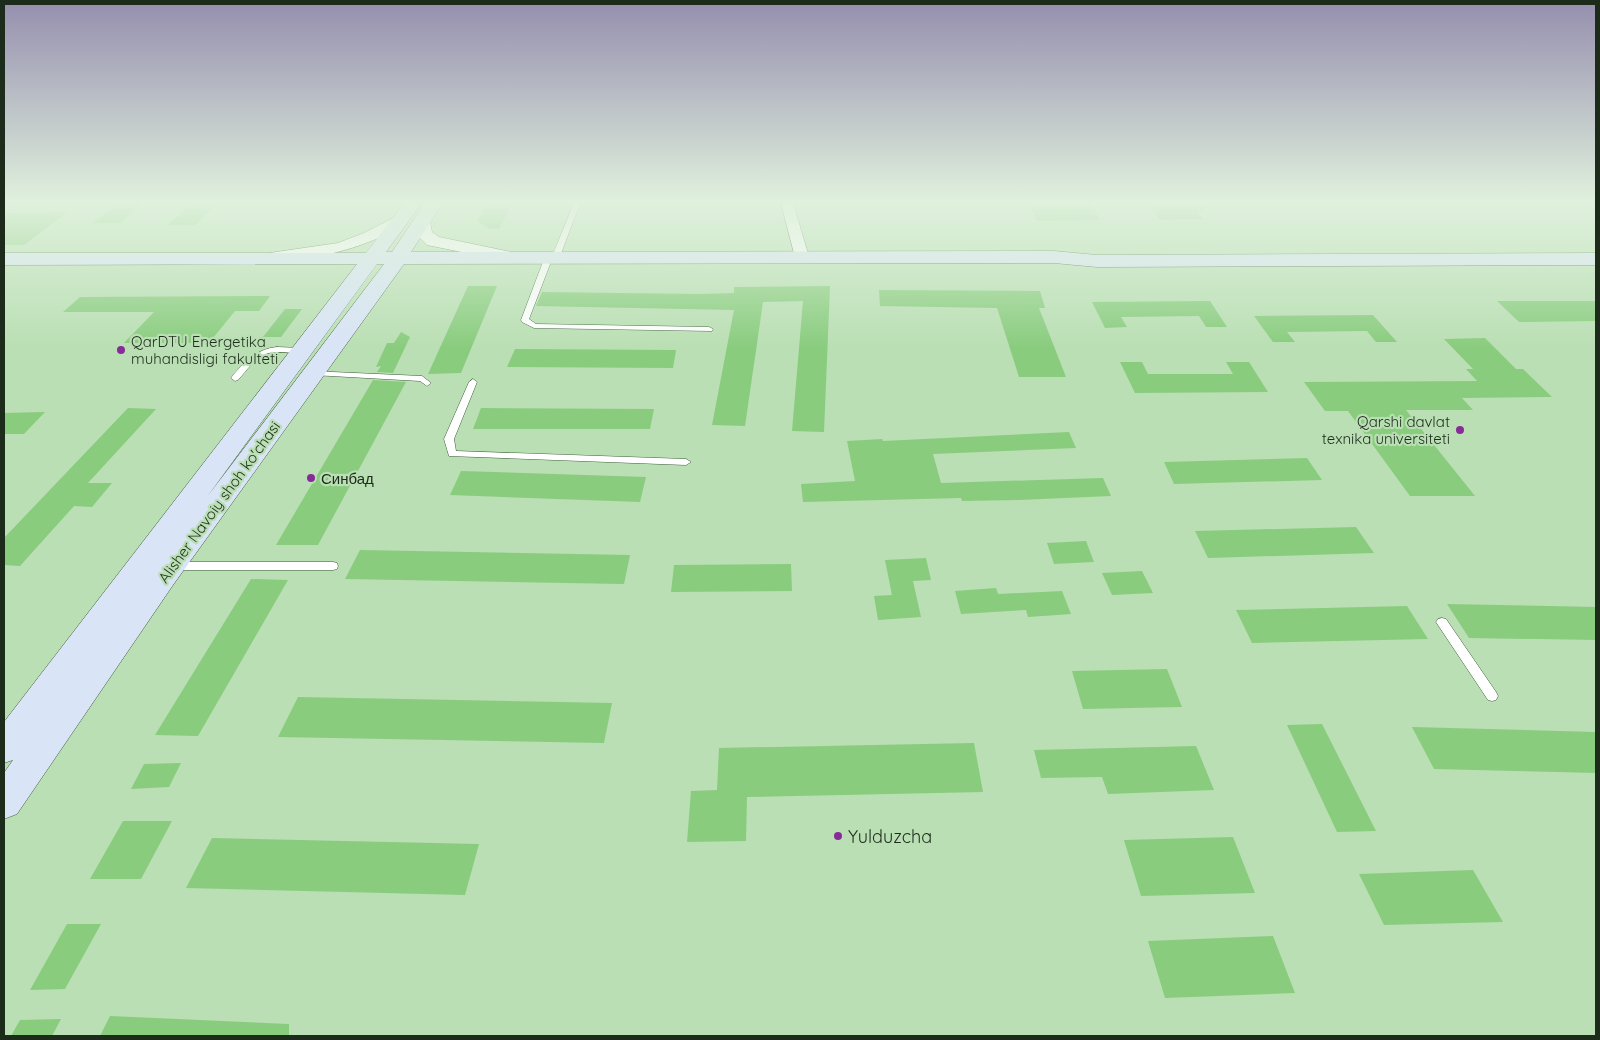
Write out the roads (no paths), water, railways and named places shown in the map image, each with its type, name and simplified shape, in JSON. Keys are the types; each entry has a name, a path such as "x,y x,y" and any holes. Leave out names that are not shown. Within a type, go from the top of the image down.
{"main road":[{"name":"Alisher Navoiy shoh ko'chasi","path":"4,802 171,566 313,374 390,252"},
{"path":"1054,257 1090,253 1276,252"},
{"path":"4,260 1054,257 1097,261 1596,259"},
{"name":"Alisher Navoiy shoh ko'chasi","path":"4,748 168,531 301,350 384,260"}],"street":[{"path":"260,260 320,252"},
{"path":"484,252 521,259"},
{"path":"800,252 802,258"},
{"path":"168,531 197,531"}],"lane":[{"path":"554,252 525,320 534,326 709,329"},
{"path":"235,378 258,353 273,350 301,350"},
{"path":"313,374 422,379 428,383"},
{"path":"473,382 449,438 452,454 686,462"},
{"path":"171,566 333,566"},
{"path":"1442,622 1492,696"}],"place":[{"name":"QarDTU Energetika muhandisligi fakulteti","path":"121,350"},
{"name":"Qarshi davlat texnika universiteti","path":"1460,430"},
{"name":"Синбад","path":"311,478"},
{"name":"Yulduzcha","path":"838,836"}]}
